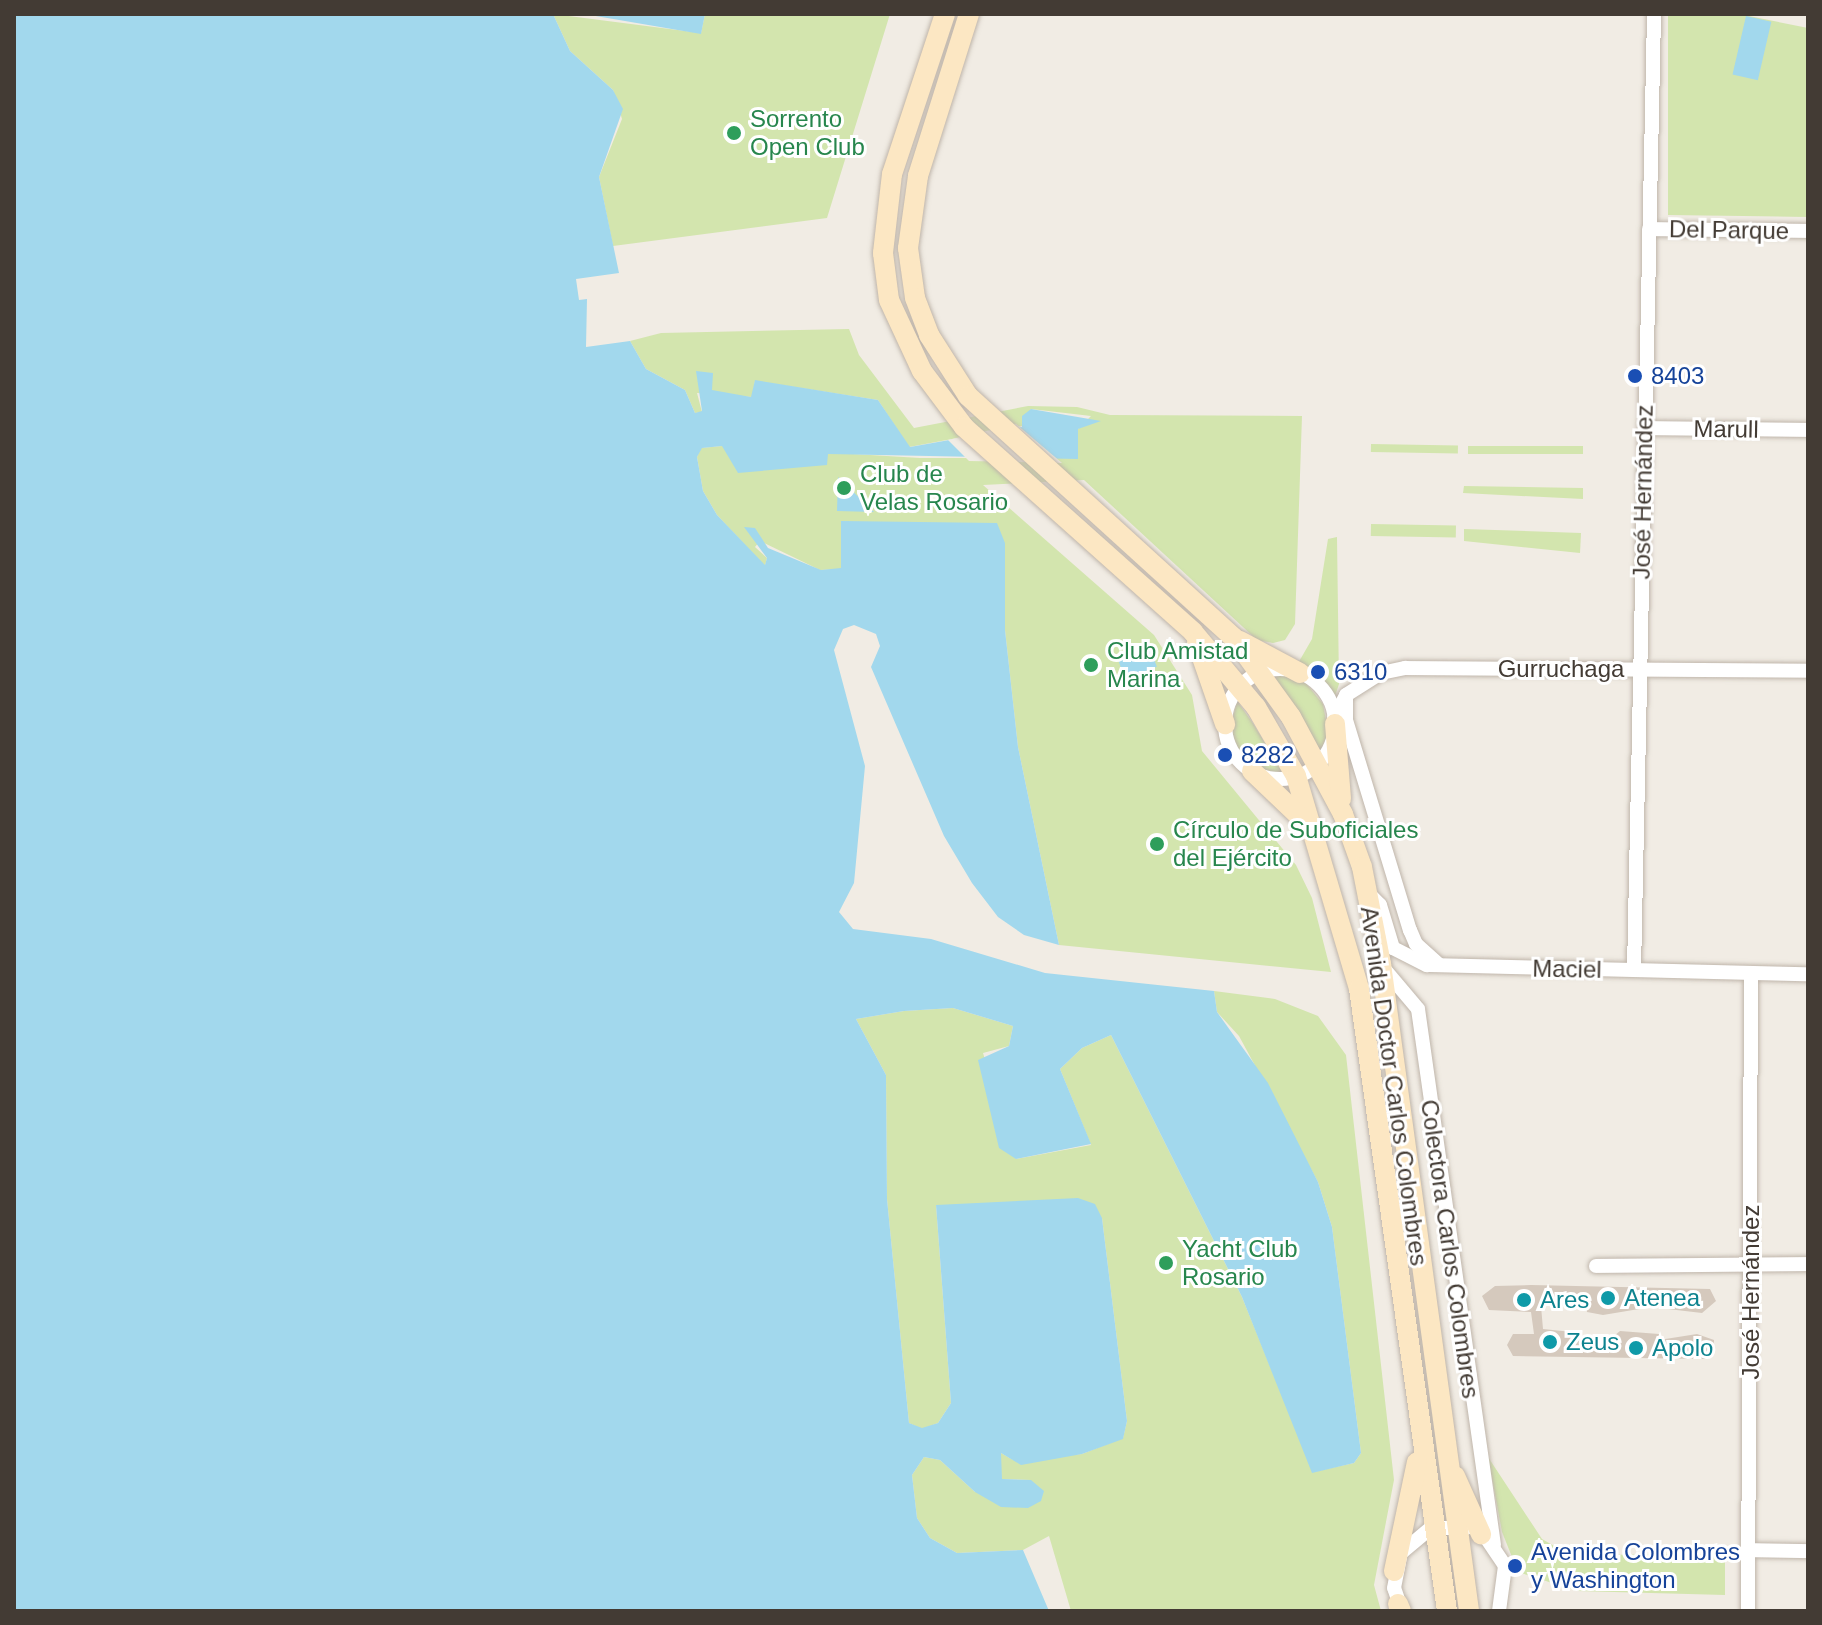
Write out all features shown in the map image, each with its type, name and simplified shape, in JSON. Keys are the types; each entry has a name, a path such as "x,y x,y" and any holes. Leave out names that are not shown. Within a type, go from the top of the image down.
{"main road":[{"name":"Avenida Doctor Carlos Colombres","path":"945,14 892,174 883,253 889,300 922,371 964,427 1193,632 1240,686 1296,776 1316,832 1359,989 1431,1528 1447,1611"},
{"name":"Avenida Doctor Carlos Colombres","path":"969,14 918,176 908,248 915,298 950,371 995,425 1234,638 1261,673 1318,763 1343,814 1367,892 1381,964 1445,1454 1469,1611"},
{"path":"1193,632 1225,724"},
{"path":"1234,638 1300,673"},
{"path":"1336,715 1343,814"},
{"path":"1252,771 1316,832"},
{"path":"1394,1571 1421,1438"},
{"path":"1445,1454 1487,1540"}],"street":[{"name":"José Hernández","path":"1634,970 1654,14"},
{"name":"Del Parque","path":"1649,229 1808,231"},
{"name":"Marull","path":"1645,428 1808,430"},
{"name":"Gurruchaga","path":"1318,763 1346,695 1381,673 1405,668 1808,671"},
{"path":"1318,763 1296,776 1252,771 1235,755 1225,724 1240,686 1261,673 1300,673 1336,715 1410,930 1416,944 1441,966"},
{"name":"Maciel","path":"1367,892 1380,905 1393,948 1441,966 1808,974"},
{"name":"Colectora Carlos Colombres","path":"1381,964 1418,1009 1487,1540 1507,1583 1499,1611"},
{"name":"José Hernández","path":"1748,1611 1751,973"},
{"path":"1596,1266 1808,1264"},
{"path":"1400,1609 1394,1571 1401,1553 1431,1528 1455,1525 1487,1540"},
{"path":"1748,1550 1808,1551"}],"green space":[{"name":"Sorrento Open Club","path":"553,14 701,33 705,14 890,14 827,218 613,246 599,177 622,119 613,90 570,51"},
{"path":"1668,14 1739,14 1808,28 1808,217 1668,215"},
{"path":"849,329 859,355 914,428 1028,406 1077,407 1110,415 1302,416 1295,624 1285,640 1273,643 1257,640 1084,480 983,485 1154,635 1192,695 1202,751 1296,865 1312,898 1331,972 1059,945 1018,747 1005,630 1005,543 841,521 841,569 820,570 760,541 755,547 767,558 765,566 717,515 703,491 697,457 701,448 722,446 920,458 1078,458 1078,429 1091,416 1031,409 1022,426 909,447 878,400 755,381 752,397 697,393 702,412 695,413 685,390 646,369 630,341 661,333"},
{"path":"1371,444 1458,446 1458,454 1371,452"},
{"path":"1468,446 1583,446 1583,454 1468,454"},
{"path":"1464,486 1583,488 1583,499 1463,493"},
{"path":"1371,524 1456,525 1456,537 1371,536"},
{"path":"1464,529 1581,533 1580,553 1464,541"},
{"path":"1337,537 1339,684 1335,696 1297,665 1312,639 1328,539"},
{"path":"1285,674 1305,682 1323,704 1328,732 1320,754 1271,675"},
{"path":"1237,701 1283,772 1263,772 1236,749 1231,726"},
{"name":"Yacht Club Rosario","path":"1214,991 1275,999 1318,1016 1346,1055 1394,1480 1374,1585 1381,1611 1071,1611 1049,1536 1023,1550 957,1553 930,1538 917,1518 912,1475 924,1457 940,1460 975,1492 1031,1480 1002,1479 996,1462 1001,1453 1013,1460 1082,1454 1123,1438 1127,1421 1102,1218 936,1205 951,1403 938,1423 922,1429 909,1423 887,1199 886,1075 856,1019 904,1011 953,1008 1013,1026 1009,1046 983,1053 1016,1159 1091,1145 1060,1069 1082,1048 1111,1035 1242,1297 1313,1472 1354,1463 1361,1453 1332,1227 1318,1182 1239,1036 1217,1012"},
{"path":"1488,1457 1542,1539 1570,1555 1725,1554 1725,1595 1577,1591 1518,1572 1502,1532"}],"water":[{"path":"14,14 553,14 570,51 613,90 623,109 599,177 619,273 576,279 579,300 587,299 586,347 630,341 646,369 685,390 695,413 702,411 696,371 713,373 712,390 751,397 755,380 878,400 910,447 1022,427 1022,416 1031,409 1101,421 1078,429 1078,459 828,454 827,465 738,473 722,446 702,448 697,457 703,491 717,515 765,565 767,558 744,527 755,528 768,548 821,570 841,568 841,521 997,523 1005,543 1005,630 1018,747 1059,945 1024,935 998,917 972,883 944,836 871,667 880,646 876,634 854,625 843,629 834,650 865,766 854,883 839,912 853,929 931,939 1045,973 1214,991 1217,1012 1268,1083 1318,1182 1332,1227 1361,1453 1354,1463 1312,1473 1242,1297 1111,1035 1082,1048 1060,1069 1091,1144 1016,1159 999,1148 978,1060 1009,1046 1013,1026 953,1008 904,1011 856,1019 886,1075 887,1199 909,1423 922,1428 938,1423 951,1403 936,1205 1078,1198 1095,1204 1102,1218 1127,1421 1123,1439 1082,1454 1021,1465 1001,1453 1002,1479 1031,1480 1044,1491 1041,1501 1028,1508 1001,1507 975,1492 940,1460 924,1457 912,1475 917,1518 930,1538 957,1553 1023,1550 1049,1611 14,1611"},
{"path":"584,14 705,14 701,34"},
{"path":"1746,16 1771,22 1758,80 1733,74"},
{"path":"838,477 874,512 837,511"},
{"path":"1150,648 1157,667 1125,678 1118,660"}],"pier":[{"path":"1016,424 1062,463 969,461 948,440"}],"building":[{"path":"1495,1286 1710,1289 1716,1301 1702,1313 1651,1307 1603,1315 1587,1312 1586,1306 1541,1306 1543,1329 1572,1332 1574,1339 1609,1340 1620,1331 1659,1334 1659,1340 1697,1334 1714,1340 1714,1352 1704,1359 1513,1356 1507,1345 1513,1334 1534,1334 1531,1312 1489,1310 1482,1296"}],"place":[{"name":"Sorrento Open Club","path":"734,133"},
{"name":"8403","path":"1635,376"},
{"name":"Club de Velas Rosario","path":"844,488"},
{"name":"Club Amistad Marina","path":"1091,665"},
{"name":"6310","path":"1318,672"},
{"name":"8282","path":"1225,755"},
{"name":"Círculo de Suboficiales del Ejército","path":"1157,844"},
{"name":"Yacht Club Rosario","path":"1166,1263"},
{"name":"Atenea","path":"1608,1298"},
{"name":"Ares","path":"1524,1300"},
{"name":"Zeus","path":"1550,1342"},
{"name":"Apolo","path":"1636,1348"},
{"name":"Avenida Colombres y Washington","path":"1515,1566"}]}
